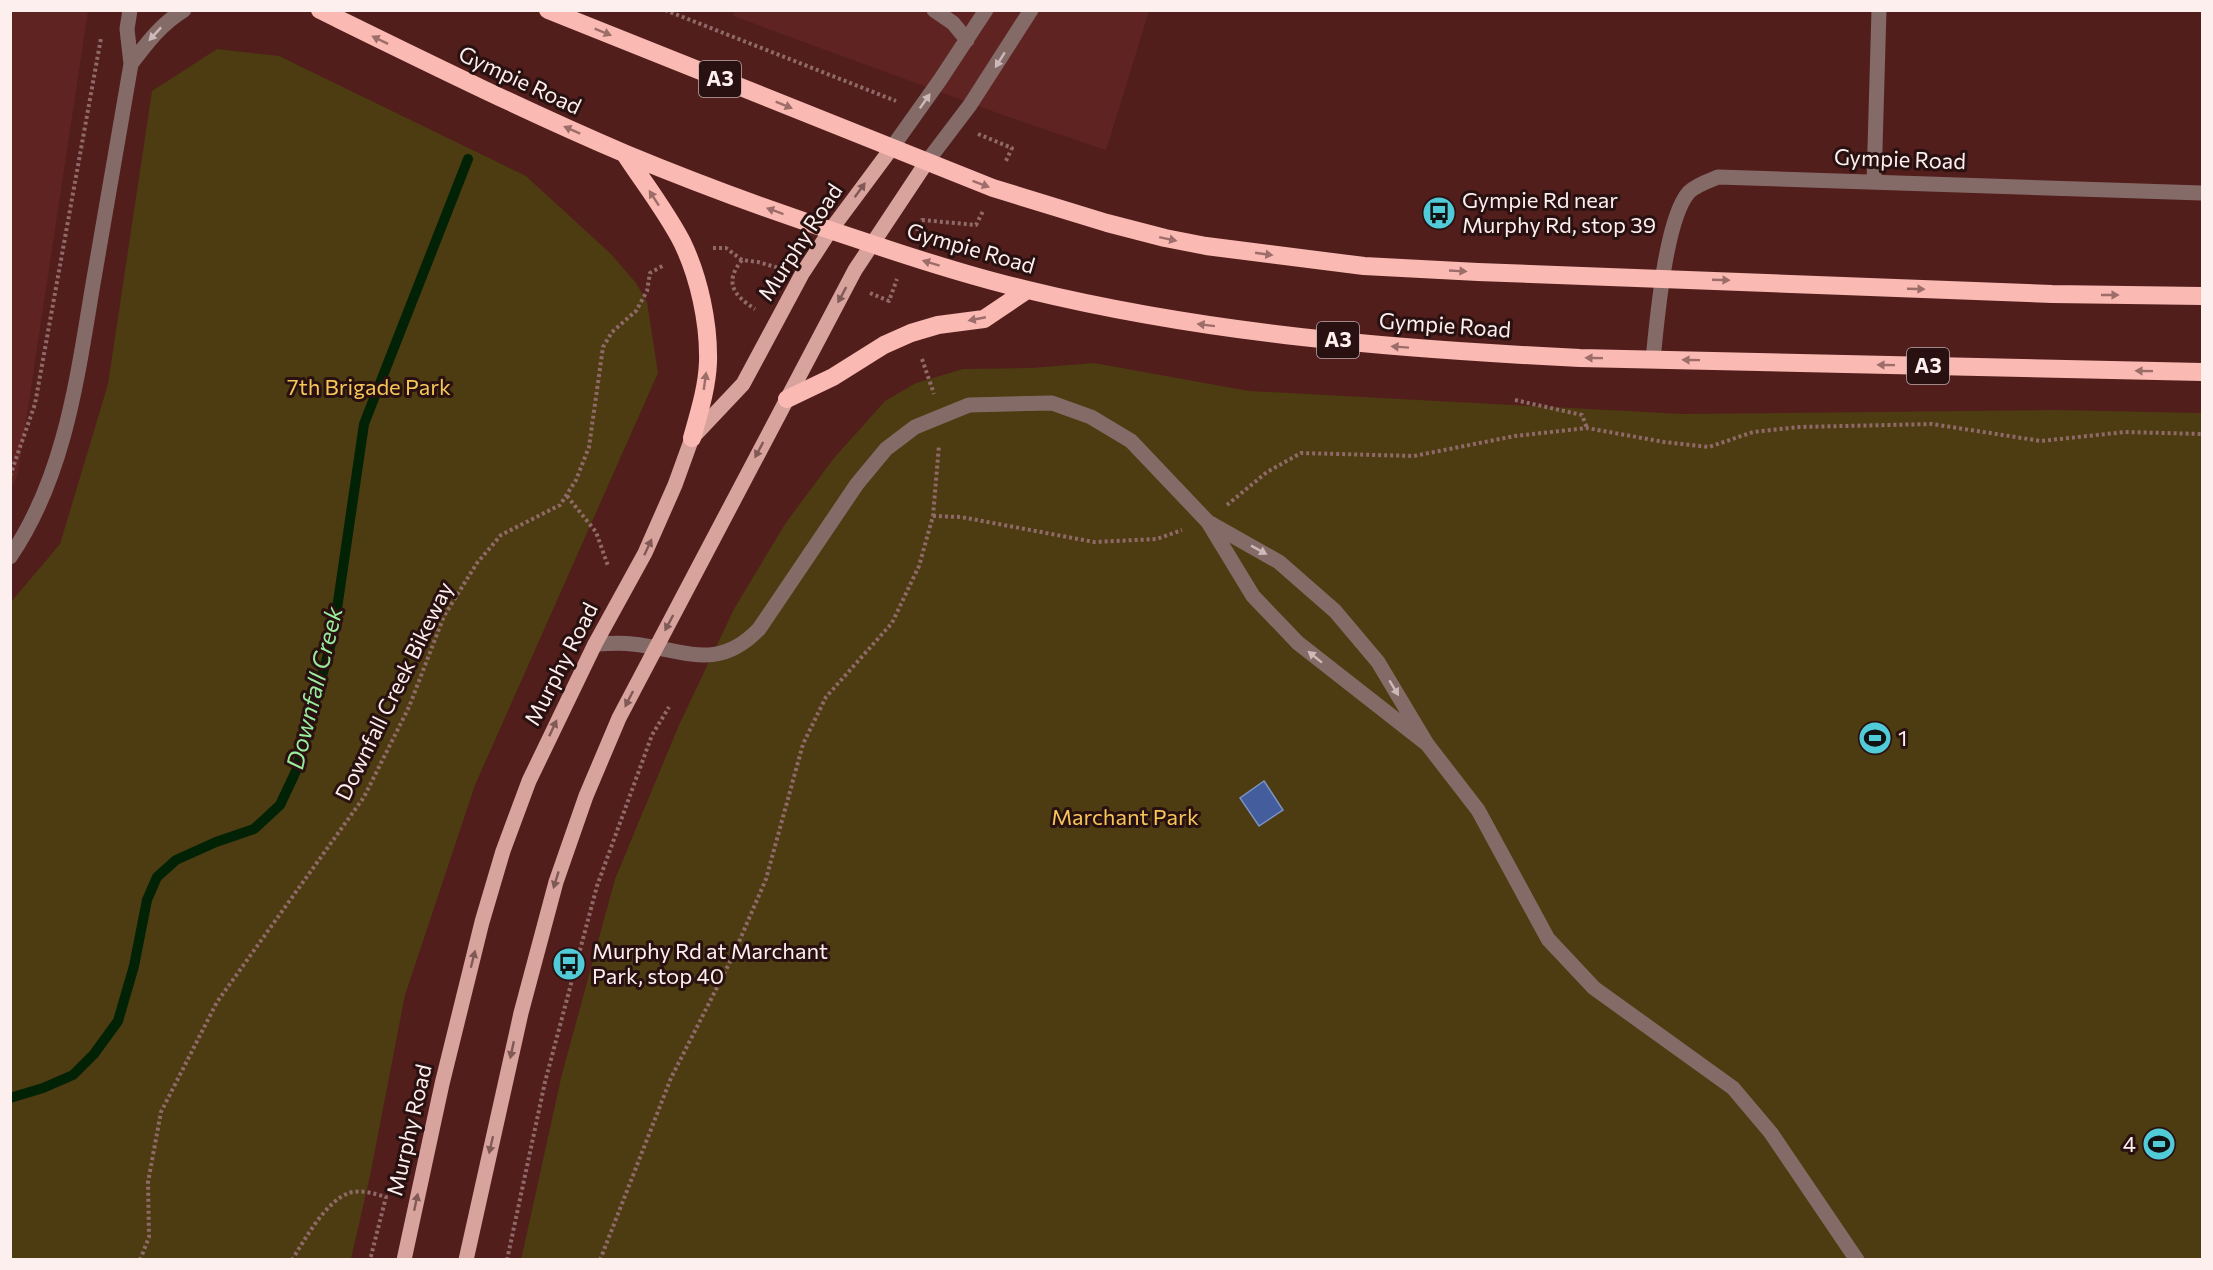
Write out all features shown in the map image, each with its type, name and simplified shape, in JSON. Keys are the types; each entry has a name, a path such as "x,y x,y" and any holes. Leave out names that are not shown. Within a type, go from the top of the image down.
{"highway":[{"name":"Gympie Road","path":"320,10 535,114 625,154 830,231 1027,290 1182,322 1389,346 1497,354 2202,372"},
{"name":"A3","path":"548,10 926,163 1047,206 1166,238 1206,246 1364,266 2052,294 2202,296"},
{"path":"625,154 682,243 699,295 707,340 708,364 692,438"},
{"path":"787,399 833,377 884,345 911,333 984,319 1027,290"}],"main road":[{"name":"Murphy Road","path":"404,1260 482,922 500,861 529,781 595,644 645,553 663,514 692,438 743,384 802,274 830,231 891,149"},
{"path":"466,1260 520,1013 556,882 586,796 619,718 787,399 871,244 926,163"}],"street":[{"path":"10,557 36,512 51,476 74,400 131,64 127,29 130,10"},
{"path":"131,64 153,35 184,10"},
{"path":"934,10 953,23 967,40"},
{"path":"891,149 986,10"},
{"path":"926,163 981,90 1031,10"},
{"path":"1874,182 1879,10"},
{"name":"Gympie Road","path":"1653,359 1662,278 1681,206 1689,192 1718,177 2202,193"},
{"path":"595,644 630,643 698,656 715,655 746,643 759,629 857,484 886,449 915,427 969,405 1052,403 1091,417 1131,441 1208,522 1253,596 1298,643 1427,744"},
{"path":"1208,522 1280,562 1335,611 1378,663 1427,744 1478,810 1548,939 1594,988 1733,1088 1771,1133 1857,1260"}],"path":[{"path":"665,10 889,98"},
{"path":"10,476 35,404 102,34"},
{"path":"985,137 1012,148 1006,161"},
{"path":"918,228 922,220 976,225 982,212"},
{"path":"712,249 726,248 742,260 776,267"},
{"path":"742,260 734,270 732,278 734,290 747,304 775,324"},
{"name":"Downfall Creek Bikeway","path":"140,1260 149,1238 148,1182 161,1112 217,1002 364,797 409,707 444,616 477,563 501,535 560,505 567,496 589,447 603,347 612,332 636,310 647,291 650,273 663,266"},
{"path":"871,293 889,301 894,286"},
{"path":"600,1260 671,1078 732,958 766,879 803,744 826,697 892,623 919,566 933,516 942,415 919,352"},
{"path":"1515,400 1582,415 1587,428"},
{"path":"933,516 961,517 1094,542 1157,539 1208,522 1267,472 1301,453 1414,456 1515,436 1587,428 1664,442 1709,447 1753,432 1799,427 1932,424 2041,441 2126,432 2202,434"},
{"path":"567,496 596,532 620,598"},
{"path":"507,1260 545,1082 597,886 652,735 669,707"},
{"path":"292,1260 312,1228 336,1200 350,1192 359,1191 386,1197 370,1260"}],"shaded area":[{"path":"11,10 88,11 18,474 11,489"},
{"path":"735,10 1149,11 1106,150 1014,119 733,16"}],"green space":[{"name":"7th Brigade Park","path":"217,49 279,56 526,176 611,254 636,283 647,302 658,373 475,785 405,995 370,1176 351,1259 11,1259 11,602 60,544 108,384 152,91"},
{"name":"Marchant Park","path":"1094,363 1249,391 1683,414 2056,410 2202,413 2202,1259 521,1260 561,1078 615,879 679,725 734,609 785,524 834,458 885,401 916,383 963,369 1031,368"}],"building":[{"path":"1264,781 1283,810 1259,826 1240,798"}],"waterway":[{"name":"Downfall Creek","path":"10,1098 43,1088 73,1075 94,1054 118,1021 134,966 147,900 157,877 176,860 216,842 254,829 280,805 296,771 333,636 364,424 468,159"}],"place":[{"name":"Gympie Rd near Murphy Rd, stop 39","path":"1439,213"},
{"name":"1","path":"1875,738"},
{"name":"Murphy Rd at Marchant Park, stop 40","path":"569,964"},
{"name":"4","path":"2159,1144"}]}
